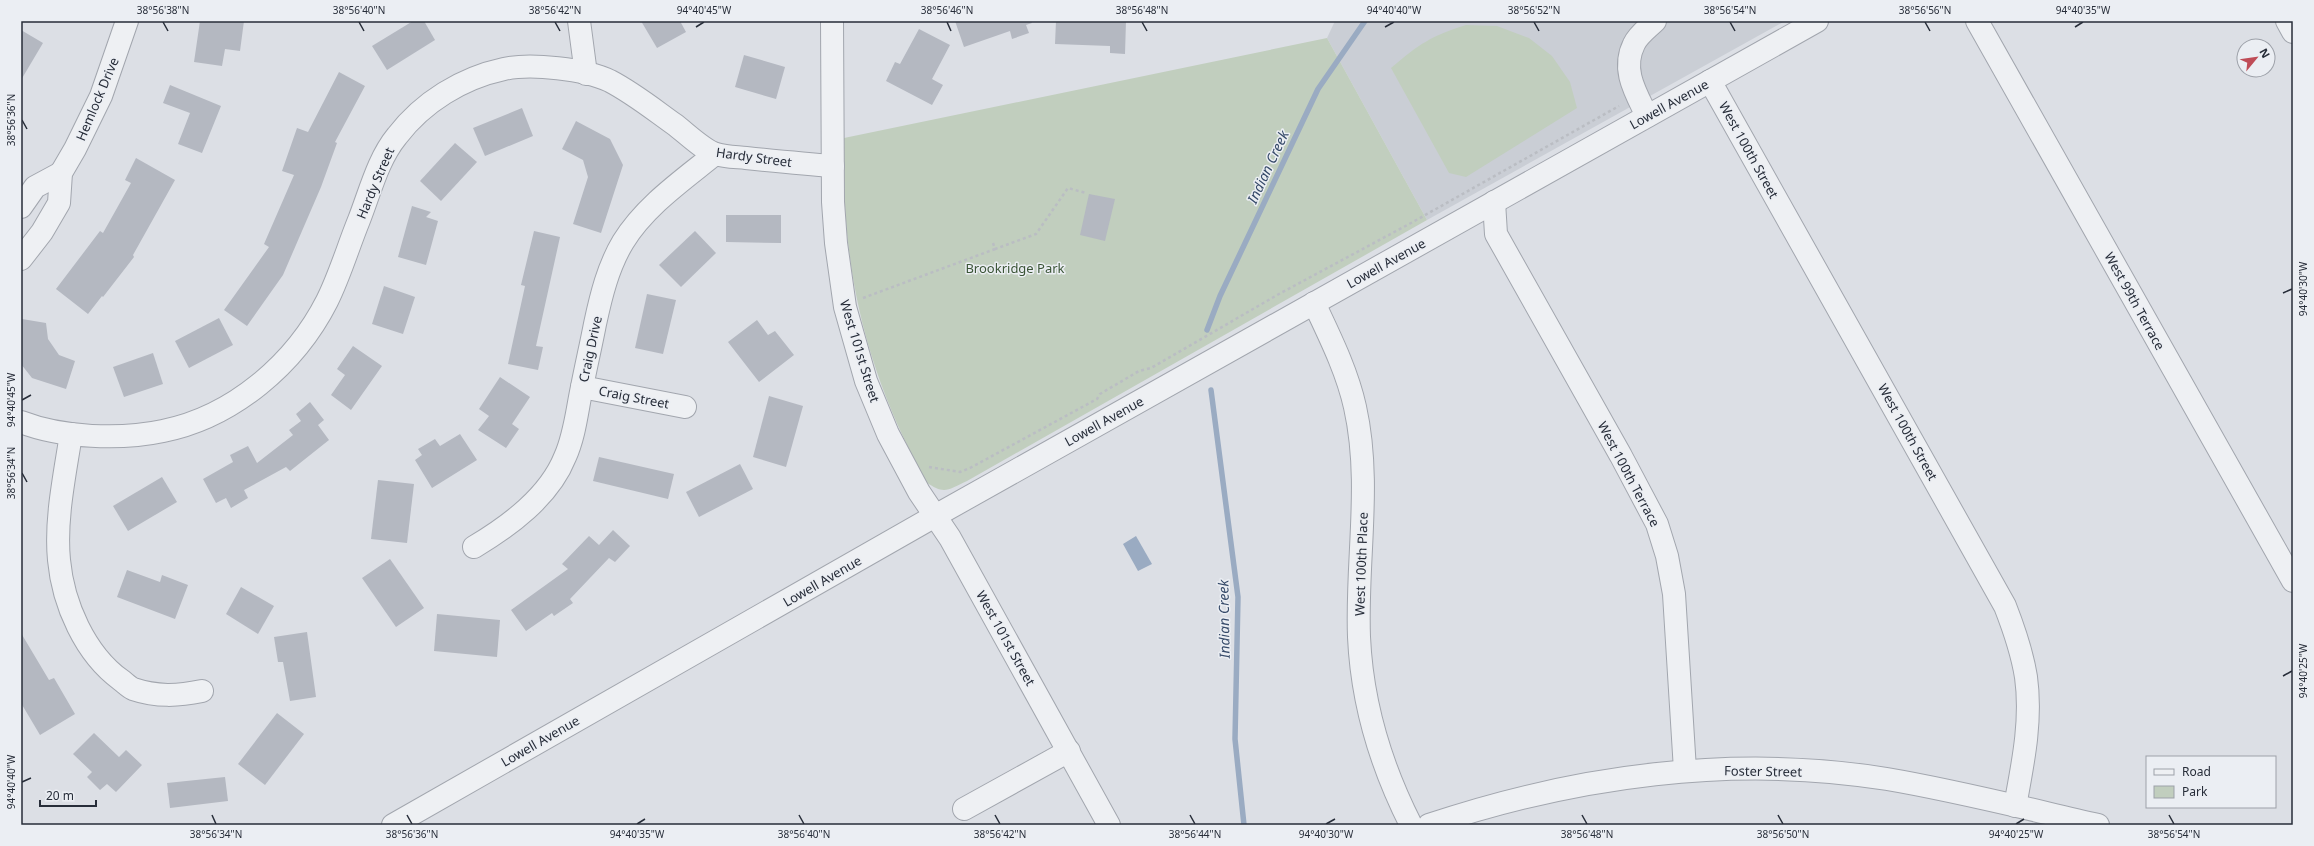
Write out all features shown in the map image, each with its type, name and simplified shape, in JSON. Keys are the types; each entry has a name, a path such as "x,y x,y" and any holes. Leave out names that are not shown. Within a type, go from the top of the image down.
{"street":[{"name":"Hemlock Drive","path":"21,259 42,232 59,203 61,173 76,149 101,96 127,21"},
{"path":"579,21 586,74"},
{"name":"West 101st Street","path":"832,21 833,166 837,251 845,306 862,366 888,434 919,492 950,538 1110,825"},
{"path":"1646,116 1629,79 1629,58 1634,43 1655,21"},
{"name":"Lowell Avenue","path":"393,825 935,516 1817,21"},
{"name":"West 99th Terrace","path":"1977,21 2293,581"},
{"path":"2287,21 2293,32"},
{"name":"Hardy Street","path":"21,422 71,434 106,437 130,436 172,430 214,414 249,393 275,371 305,338 326,302 383,159 396,137 418,113 437,97 478,77 505,69 538,66 586,74 608,80 640,98 715,154 833,166"},
{"name":"West 100th Street","path":"1710,81 2005,606 2018,641 2026,677 2028,710 2025,753 2015,806"},
{"name":"Craig Drive","path":"474,547 497,533 541,494 565,458 571,439 608,272 623,241 640,220 660,200 715,154"},
{"name":"Hemlock Drive","path":"21,207 35,187 61,173"},
{"name":"West 100th Terrace","path":"1494,202 1496,234 1621,456 1659,530 1667,556 1674,594 1685,770"},
{"name":"West 100th Place","path":"1314,303 1345,373 1355,407 1363,472 1359,636 1364,690 1374,737 1393,790 1411,825"},
{"name":"Craig Street","path":"582,387 685,407"},
{"path":"71,434 58,536 59,560 64,590 76,623 92,651 113,674 132,688 165,696 202,692"},
{"path":"964,809 1069,751"},
{"name":"Foster Street","path":"1429,825 1484,807 1528,795 1616,779 1685,770 1806,771 1886,779 2098,825"}],"path":[{"path":"927,467 960,472 970,468 1097,399 1100,394 1138,371 1151,368 1279,294 1411,223 1619,106"},
{"path":"864,305 862,298 1036,234 1068,188 1086,193"},
{"path":"993,243 995,249"}],"shaded area":[{"path":"1335,21 1785,21 1427,220 1327,38"}],"green space":[{"path":"1466,25 1497,26 1529,38 1552,56 1570,82 1577,108 1466,177 1449,173 1391,68 1418,47 1434,37"},
{"name":"Brookridge Park","path":"1327,38 1427,220 967,481 946,490 937,489 926,482 905,440 887,398 872,357 861,316 852,273 847,230 844,185 844,138"}],"water":[{"path":"1136,536 1152,564 1138,571 1123,544"}],"building":[{"path":"200,21 244,21 240,51 225,49 222,66 194,62"},
{"path":"413,21 424,21 435,40 387,70 372,46"},
{"path":"641,21 680,21 686,32 657,48"},
{"path":"955,21 1031,21 1032,23 1026,25 1029,33 1012,39 1010,31 964,47"},
{"path":"1056,21 1126,21 1125,54 1110,53 1110,46 1055,44"},
{"path":"919,29 950,45 932,79 943,85 932,105 886,81 895,62 900,64"},
{"path":"21,30 43,43 21,80"},
{"path":"744,55 785,67 776,99 735,87"},
{"path":"339,72 365,86 335,142 337,143 321,187 283,275 247,326 224,310 269,247 264,244 294,175 282,171 297,128 308,132"},
{"path":"170,85 221,106 202,153 178,144 190,113 163,103"},
{"path":"522,108 533,136 485,156 473,128"},
{"path":"576,121 610,139 623,165 601,233 573,224 588,177 583,160 562,149"},
{"path":"455,143 477,162 441,201 420,181"},
{"path":"136,158 175,180 133,255 134,257 88,314 56,289 100,231 103,233 131,183 125,180"},
{"path":"1089,194 1115,199 1105,241 1080,235"},
{"path":"412,206 431,212 426,217 438,221 426,265 398,257"},
{"path":"726,215 781,215 781,243 726,242"},
{"path":"534,231 560,237 536,346 543,347 538,370 508,364 525,286 521,285"},
{"path":"695,231 716,253 681,287 659,265"},
{"path":"384,286 415,297 403,334 372,324"},
{"path":"647,294 676,300 663,354 635,348"},
{"path":"219,318 233,345 189,368 175,341"},
{"path":"22,319 46,323 48,339 59,355 75,361 66,389 32,378 21,364"},
{"path":"757,320 768,335 775,331 794,355 759,382 728,342"},
{"path":"353,346 382,366 351,410 331,395 345,375 337,369"},
{"path":"153,353 163,384 124,397 113,367"},
{"path":"500,377 530,397 512,424 519,429 506,448 478,430 489,416 479,409"},
{"path":"769,396 803,406 786,467 753,457"},
{"path":"310,402 324,420 318,425 329,440 290,471 286,467 244,490 248,498 231,508 226,498 216,503 203,479 233,462 230,455 248,446 257,463 293,435 289,430 301,421 296,414"},
{"path":"460,434 477,460 432,488 415,460 422,455 418,449 435,439 440,446"},
{"path":"599,457 674,474 668,499 593,481"},
{"path":"740,464 753,489 699,517 686,492"},
{"path":"162,477 177,502 128,531 113,506"},
{"path":"378,480 414,484 407,543 371,539"},
{"path":"613,530 630,546 615,562 609,558 570,599 573,603 554,616 552,613 526,631 511,610 568,569 562,564 589,536 599,545"},
{"path":"390,559 424,608 396,627 362,578"},
{"path":"127,570 160,582 162,575 188,585 175,619 117,597"},
{"path":"241,587 274,606 258,634 226,614"},
{"path":"437,614 500,620 497,657 434,651"},
{"path":"307,632 316,697 290,701 283,662 278,662 274,637"},
{"path":"21,633 49,680 54,678 75,714 40,735 21,703"},
{"path":"277,713 304,734 265,785 238,764"},
{"path":"94,733 119,757 126,750 142,765 116,792 107,784 100,790 87,777 92,772 73,754"},
{"path":"225,777 228,801 170,808 167,783"}],"waterway":[{"name":"Indian Creek","path":"1207,330 1220,296 1318,89 1365,21"},
{"name":"Indian Creek","path":"1211,390 1238,597 1235,739 1244,825"}]}
